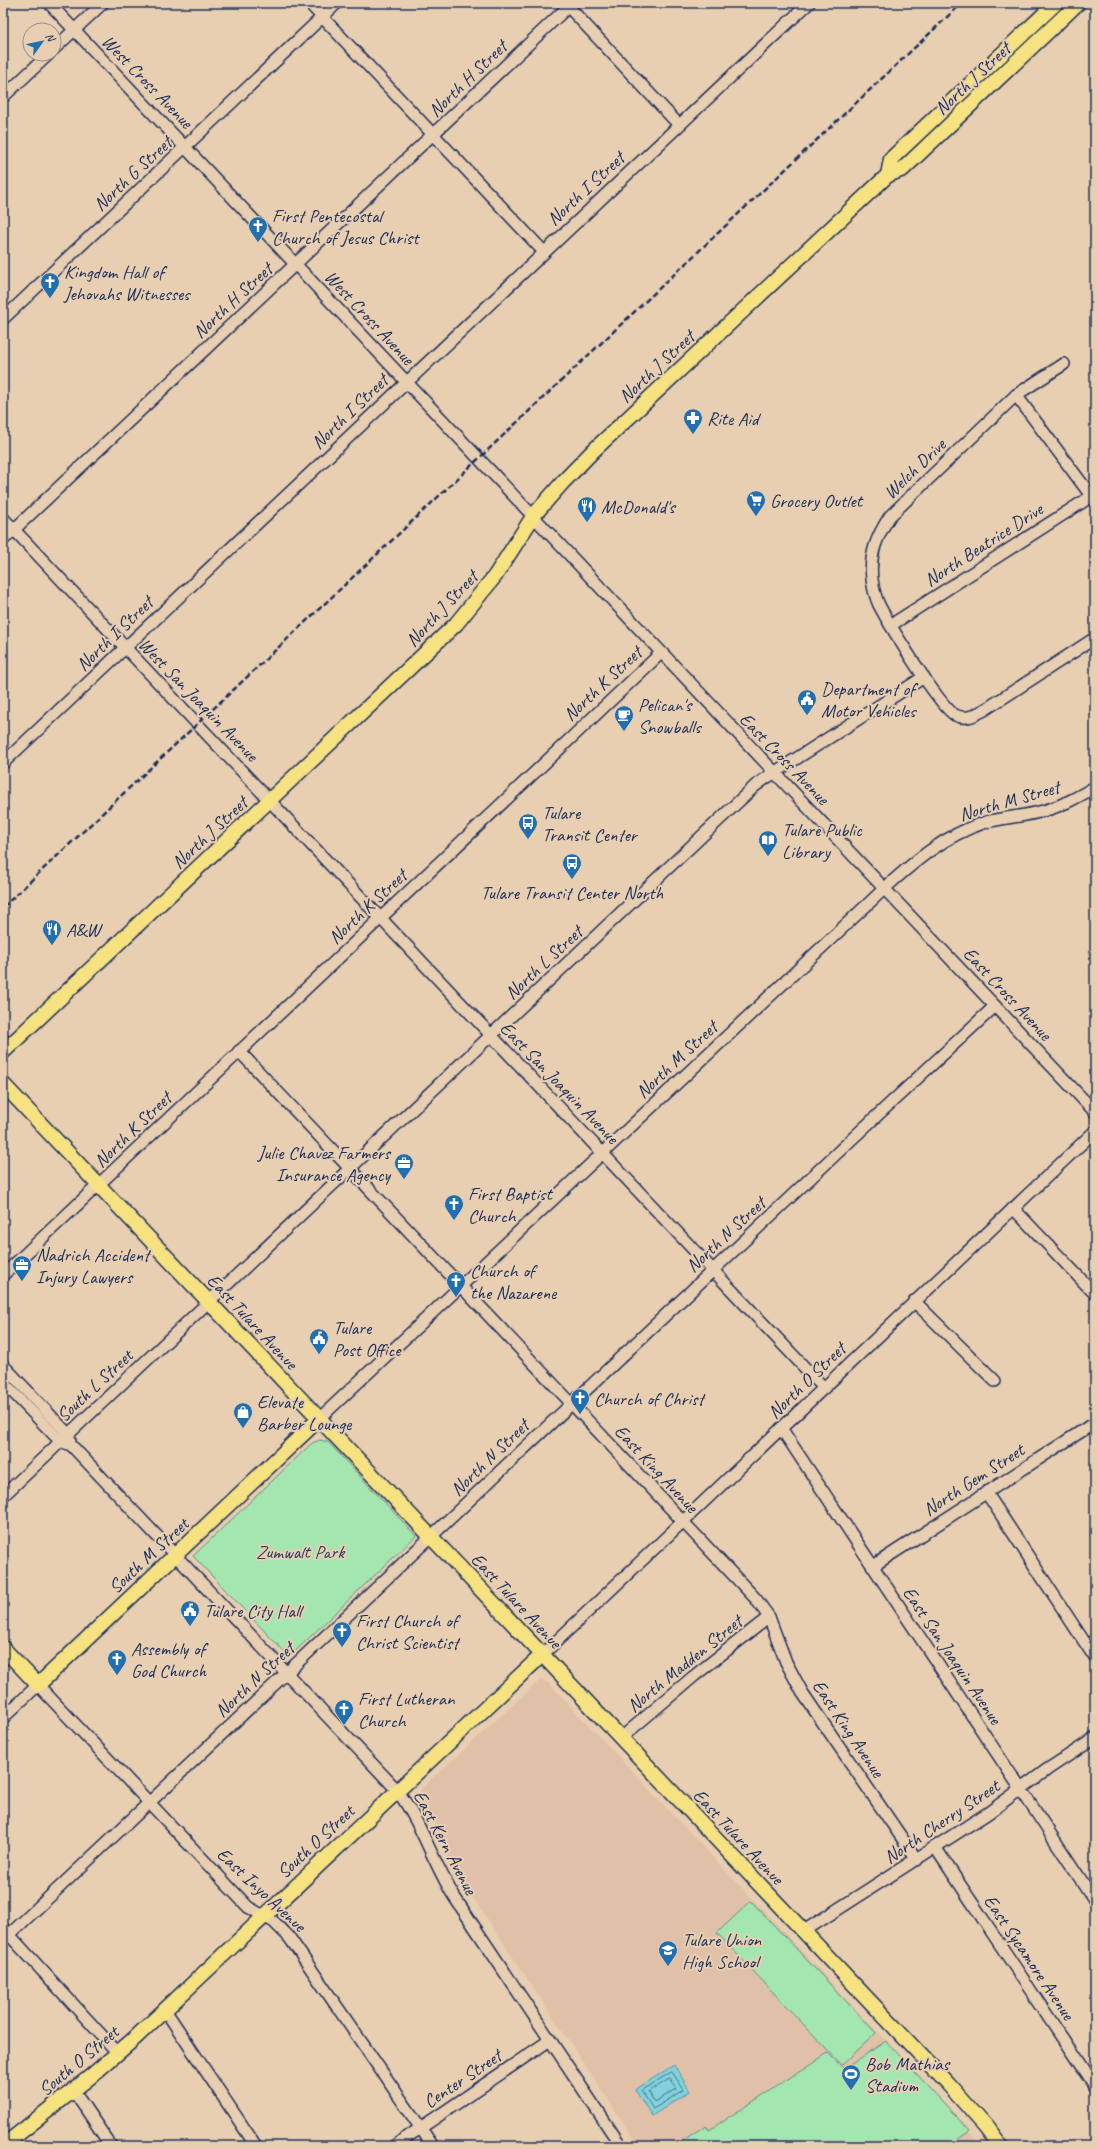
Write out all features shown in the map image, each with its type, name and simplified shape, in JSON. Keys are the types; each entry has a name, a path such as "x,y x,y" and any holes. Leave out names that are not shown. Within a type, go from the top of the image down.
{"main road":[{"name":"North J Street","path":"888,175 891,158 1056,3"},
{"name":"North J Street","path":"3,1052 456,624 495,576 534,515 562,482 594,450 888,175 903,169 1078,3"},
{"name":"East Tulare Avenue","path":"3,1084 964,2101 1000,2146"},
{"name":"South M Street","path":"38,1685 319,1419"},
{"name":"East Inyo Avenue","path":"3,1648 38,1685"},
{"name":"South O Street","path":"3,2146 73,2090 165,2010 263,1916 542,1655"}],"street":[{"name":"West Cross Avenue","path":"49,3 534,515"},
{"path":"62,42 103,3"},
{"path":"309,3 544,252"},
{"name":"North G Street","path":"3,319 337,3"},
{"name":"North I Street","path":"3,763 406,381 810,3"},
{"path":"569,4 679,125"},
{"name":"North H Street","path":"3,540 434,134 569,4"},
{"path":"3,97 40,62"},
{"name":"Welch Drive","path":"1064,364 1016,395 890,516 876,540 871,563 872,579 874,592 890,624 924,677 948,710 963,718 973,716 1095,638"},
{"path":"1016,395 1094,497"},
{"name":"North Beatrice Drive","path":"890,624 1094,497"},
{"name":"East Cross Avenue","path":"534,515 661,653 885,888 1095,1112"},
{"name":"West San Joaquin Avenue","path":"3,518 270,801"},
{"name":"North K Street","path":"3,1275 99,1186 239,1051 661,653"},
{"name":"North L Street","path":"210,1302 490,1035 755,786 924,677"},
{"name":"North M Street","path":"319,1419 885,888 928,851 962,831 991,821 1052,809 1067,803 1095,787"},
{"name":"East San Joaquin Avenue","path":"270,801 379,919 602,1152 712,1271 824,1388"},
{"name":"North N Street","path":"6,1931 149,1802 995,1006"},
{"name":"East King Avenue","path":"239,1051 756,1599 769,1617 786,1662 802,1692 917,1860"},
{"name":"North O Street","path":"542,1655 1095,1131"},
{"path":"1013,1208 1095,1294"},
{"path":"914,1301 995,1381"},
{"name":"South L Street","path":"3,1496 67,1440 210,1302"},
{"name":"East Kern Avenue","path":"3,1365 67,1440 397,1790 420,1826 440,1872 455,1898 621,2146"},
{"name":"East Kern Avenue","path":"3,1382 67,1440"},
{"name":"North Gem Street","path":"873,1566 1088,1427 1095,1425"},
{"name":"East San Joaquin Avenue","path":"781,1428 1095,1901"},
{"path":"986,1492 1095,1658"},
{"name":"North Madden Street","path":"622,1738 694,1676 769,1617"},
{"name":"South M Street","path":"3,1718 38,1685"},
{"name":"East Inyo Avenue","path":"38,1685 248,1907 274,1922 293,1942 432,2146"},
{"name":"North Cherry Street","path":"804,1932 917,1860 1095,1738"},
{"name":"East Sycamore Avenue","path":"935,1847 1095,2087"},
{"path":"6,1931 118,2052"},
{"path":"165,2010 256,2146"},
{"name":"Center Street","path":"394,2146 550,2040"},
{"path":"73,2090 112,2146"}],"shaded area":[{"name":"Tulare Union High School","path":"540,1680 549,1683 954,2113 980,2146 639,2146 470,1893 447,1854 437,1830 420,1798 419,1793 422,1788"}],"green space":[{"name":"Zumwalt Park","path":"320,1440 328,1442 416,1536 289,1657 193,1556 312,1443"},
{"path":"751,1901 876,2033 842,2065 717,1933"},
{"name":"Bob Mathias Stadium","path":"886,2041 970,2131 948,2146 674,2146 706,2125 709,2130 828,2053 844,2069"}],"water":[{"path":"674,2065 690,2091 652,2116 635,2090"}],"railway":[{"path":"3,907 962,3"}],"place":[{"name":"First Pentecostal Church of Jesus Christ","path":"258,243"},
{"name":"Kingdom Hall of Jehovahs Witnesses","path":"50,299"},
{"name":"Rite Aid","path":"693,435"},
{"name":"Grocery Outlet","path":"756,517"},
{"name":"McDonald's","path":"587,523"},
{"name":"Department of Motor Vehicles","path":"807,716"},
{"name":"Pelican's Snowballs","path":"624,732"},
{"name":"Tulare Transit Center","path":"528,840"},
{"name":"Tulare Public Library","path":"768,857"},
{"name":"Tulare Transit Center North","path":"572,880"},
{"name":"A&W","path":"52,946"},
{"name":"Julie Chavez Farmers Insurance Agency","path":"404,1180"},
{"name":"First Baptist Church","path":"454,1221"},
{"name":"Nadrich Accident Injury Lawyers","path":"22,1282"},
{"name":"Church of the Nazarene","path":"456,1298"},
{"name":"Tulare Post Office","path":"319,1355"},
{"name":"Church of Christ","path":"580,1415"},
{"name":"Elevate Barber Lounge","path":"243,1429"},
{"name":"Tulare City Hall","path":"190,1627"},
{"name":"First Church of Christ Scientist","path":"342,1648"},
{"name":"Assembly of God Church","path":"117,1676"},
{"name":"First Lutheran Church","path":"344,1726"},
{"name":"Tulare Union High School","path":"668,1967"},
{"name":"Bob Mathias Stadium","path":"851,2091"}]}
